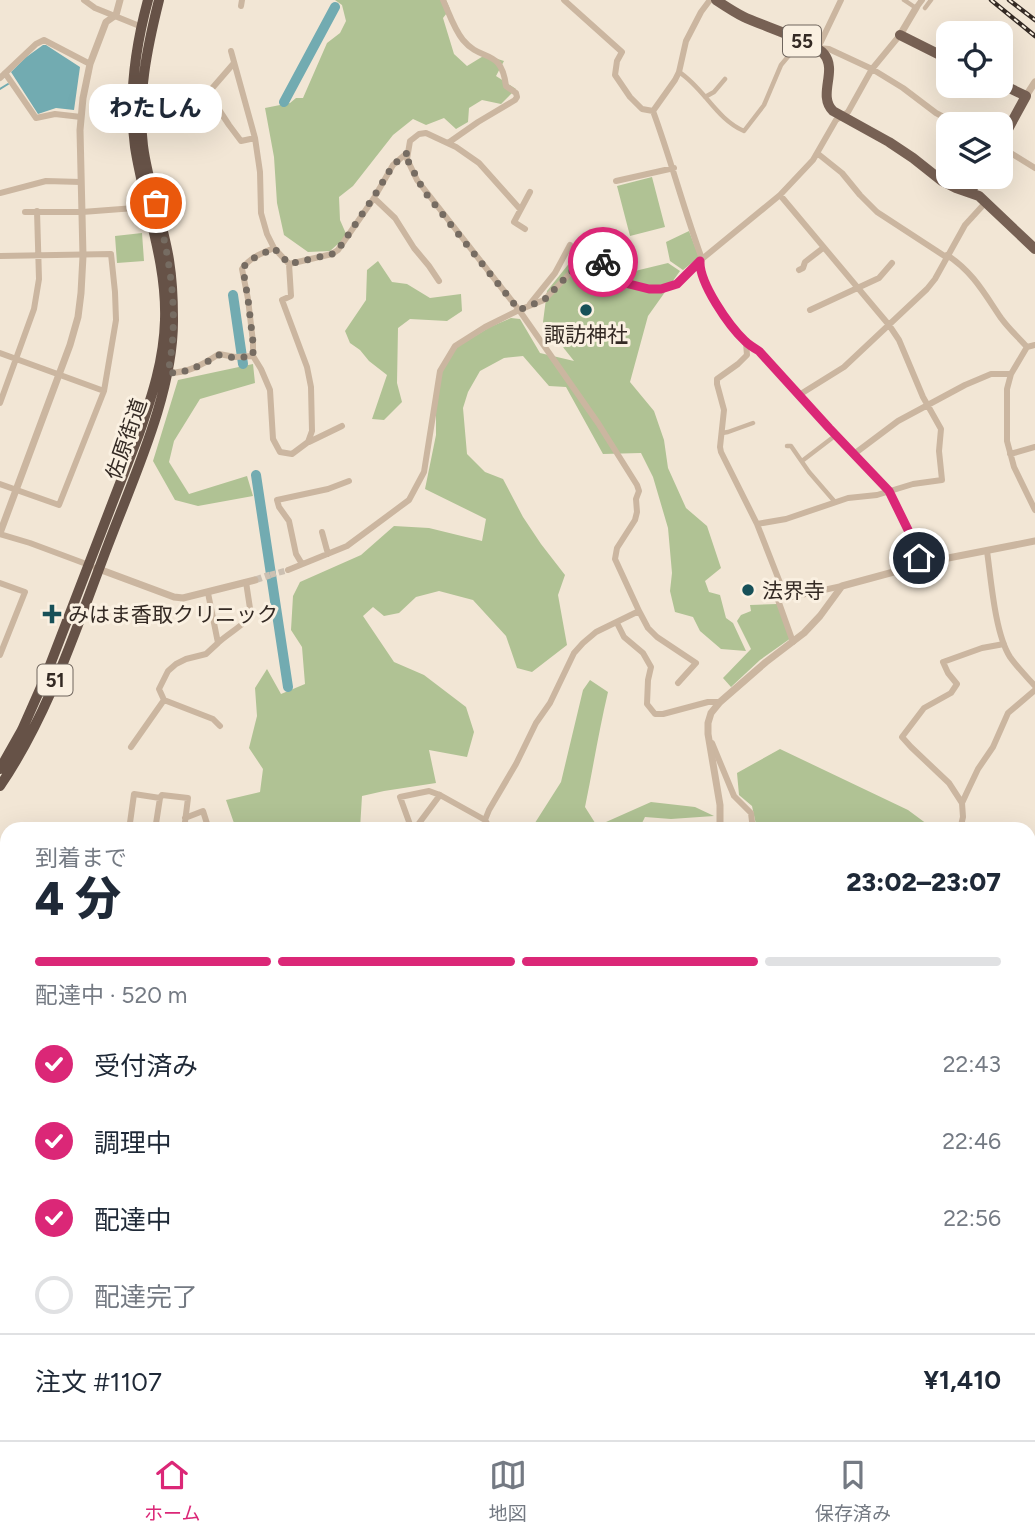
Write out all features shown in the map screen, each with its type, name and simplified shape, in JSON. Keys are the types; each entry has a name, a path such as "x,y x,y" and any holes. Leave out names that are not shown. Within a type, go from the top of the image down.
{"highway":[{"name":"佐原街道","path":"0,769 22,730 94,567 148,437 168,373 173,291 169,259 149,178 142,129 148,0"},
{"name":"佐原街道","path":"0,786 38,720 143,424 162,355 164,288 135,147 132,104 133,77 146,28 159,0"}],"main road":[{"name":"55","path":"716,0 731,4 742,16 823,52 829,66 827,104 841,117"},
{"path":"900,35 936,53"},
{"path":"1013,89 1026,96 1013,121"},
{"path":"841,117 889,142 942,181 979,195 1035,249"},
{"path":"970,193 972,189"}],"street":[{"path":"84,0 94,8 146,28"},
{"path":"120,0 116,15 106,22 90,64 81,117 83,256 78,317 0,533 174,597 208,593 255,580"},
{"path":"443,0 463,40 499,63 503,68 506,86 516,93 517,97 448,144"},
{"path":"564,0 622,52 617,61 615,75 642,109 653,111"},
{"path":"653,111 676,80 686,41 710,0"},
{"path":"841,0 818,48 829,49 872,69 936,113"},
{"path":"904,0 919,4 931,0"},
{"path":"288,570 347,546 409,500 424,472 440,371 455,346 485,327 544,300 578,265 589,260 606,263 629,284 661,289 677,284 701,260 780,195 813,160 836,120 848,112 872,69 900,35 919,4"},
{"path":"81,117 55,114 36,118 3,76 36,44 44,40 90,64"},
{"path":"679,72 690,79 726,120 744,131 764,105 781,65 799,40"},
{"path":"231,51 255,138 260,172 261,213 274,248 289,264 290,296 282,300 307,367 311,387 312,431 308,442"},
{"path":"234,63 208,93 241,141 255,138"},
{"path":"705,97 725,79"},
{"path":"1026,96 1035,82"},
{"path":"653,111 674,168 701,260 702,274 712,297 746,342 759,351 889,491 922,564"},
{"path":"520,209 479,163 429,134 419,134 410,141 407,159 424,191 519,310 598,423 637,485 639,491 635,520 617,548 615,559 648,628 696,663 678,683"},
{"path":"289,264 332,254 338,250 393,165 408,152"},
{"path":"1013,152 1035,167"},
{"path":"817,153 842,173 877,212 957,262 978,282 1002,320 1031,346 1011,374 1007,389 1007,441 1010,454 1035,510"},
{"path":"616,181 674,168"},
{"path":"0,193 46,181 82,182"},
{"path":"525,229 514,222 530,192"},
{"path":"757,524 786,519 848,498 877,495 912,484 942,480 939,451 941,429 899,340 780,195"},
{"path":"373,198 395,218 439,281"},
{"path":"799,395 844,367 927,289 965,225 986,202"},
{"path":"25,212 82,212 148,207"},
{"path":"0,404 34,309 39,279 37,211"},
{"path":"528,306 555,273 570,245"},
{"path":"274,248 246,263 243,269 253,342 251,357 261,369 270,390 273,439 280,452 292,454 308,442 341,426"},
{"path":"799,270 824,248"},
{"path":"0,256 111,254 116,320 104,391 59,505 0,484"},
{"path":"810,310 878,278 892,263"},
{"path":"746,342 747,355 738,365 717,379 724,410 721,452 757,524 786,598"},
{"path":"0,353 104,391"},
{"path":"168,373 198,368 219,355 251,357"},
{"path":"854,454 898,421 965,384 991,374 1011,374"},
{"path":"722,433 753,423"},
{"path":"803,461 836,436"},
{"path":"787,446 791,446 808,472 835,502"},
{"path":"1010,454 1035,447"},
{"path":"302,564 296,555 289,521 277,500 328,489 349,481"},
{"path":"322,532 328,554"},
{"path":"793,642 778,600 922,564 1035,541"},
{"path":"962,803 978,769 993,747 1008,713 1035,688 1010,657 1004,644 987,551"},
{"path":"220,726 212,719 164,700 159,689 168,671 176,664 206,654 235,628 249,620 251,615 246,582"},
{"path":"0,583 24,592 0,655"},
{"path":"720,822 720,805 708,734 711,713 750,675 804,634 842,586"},
{"path":"208,593 218,643"},
{"path":"410,822 400,797 429,790 485,820 536,723 550,703 574,653 596,632 639,611"},
{"path":"617,623 624,637 643,653 651,667 647,704 655,714 708,702 720,702"},
{"path":"962,822 962,803 949,783 902,737 924,708 951,693 957,684 943,662 982,648 1004,644"},
{"path":"131,747 164,700"},
{"path":"708,734 734,796 751,813 752,822"},
{"path":"129,822 134,794 160,798"},
{"path":"156,822 162,794 188,798 185,822"},
{"path":"419,822 440,795"},
{"path":"185,818 203,811 206,822"}],"green space":[{"path":"335,0 446,0 450,9 443,18 454,54 467,66 485,55 504,61 496,76 516,89 501,104 482,100 469,108 468,122 456,129 444,118 426,125 413,119 393,135 353,186 339,197 340,220 347,236 330,251 308,252 284,235 277,203 274,157 265,108 303,98 327,43 340,33 346,21 342,5"},
{"path":"652,177 665,227 630,236 617,186"},
{"path":"689,231 699,257 683,270 670,261 666,242"},
{"path":"142,233 144,261 117,263 115,236"},
{"path":"604,235 618,256 635,271 668,263 680,271 648,316 630,382 654,411 664,440 668,468 686,508 707,526 721,568 705,581 709,592 720,595 726,618 733,623 746,651 721,649 700,631 693,617 675,612 670,591 672,573 668,528 653,477 641,453 603,454 566,387 549,386 523,356 504,358 480,371 468,392 463,408 467,454 485,472 503,479 523,517 565,575 558,595 567,645 532,672 517,668 506,636 473,600 439,591 416,597 399,613 384,616 373,607 363,616 394,662 424,675 466,707 474,732 467,757 429,750 436,783 362,796 360,822 234,822 226,800 260,792 263,769 249,748 257,716 255,688 267,669 281,694 305,684 302,647 291,630 293,596 300,582 361,555 394,526 429,528 482,541 486,519 425,489 436,435 436,395 442,371 457,347 511,318 520,319 540,353 574,361 543,322 547,291 571,261"},
{"path":"378,261 392,282 407,284 430,298 461,294 462,311 447,321 410,319 398,328 397,383 402,402 384,420 372,419 387,375 350,343 345,331 366,300 367,270"},
{"path":"253,364 255,383 200,399 174,441 169,462 189,494 247,476 253,496 198,506 175,500 153,461 178,380"},
{"path":"777,604 791,638 760,660 731,687 723,678 751,649 737,621 741,615 751,611 750,605"},
{"path":"590,680 608,692 585,807 594,822 536,822 561,782 583,690"},
{"path":"780,749 908,810 924,822 755,822 752,806 739,795 737,773"},
{"path":"651,802 695,807 714,816 671,819 645,817 642,822 606,822"}],"water":[{"path":"43,45 80,67 74,110 56,108 38,114 11,72"}],"waterway":[{"path":"284,102 335,7"},
{"path":"0,89 8,84"},
{"path":"233,295 243,364"},
{"path":"256,475 288,687"}],"tunnel":[{"path":"270,575 288,570"},
{"path":"255,580 270,575"}],"railway":[{"path":"991,0 1035,36"},
{"path":"1009,0 1035,20"}],"way so far":[{"path":"156,203 169,259 173,291 174,321 168,373 198,368 219,355 235,358 253,356 243,269 246,263 274,248 289,264 332,254 338,250 393,165 408,152 407,159 424,191 519,310 544,300 583,262 603,262"}],"place":[{"name":"わたしん","path":"156,203"},
{"name":"諏訪神社","path":"586,310"},
{"name":"法界寺","path":"748,590"},
{"name":"みはま香取クリニック","path":"52,614"}],"route":[{"path":"603,262 629,284 661,289 677,284 700,261 710,293 739,334 759,351 889,491 919,558"}]}
